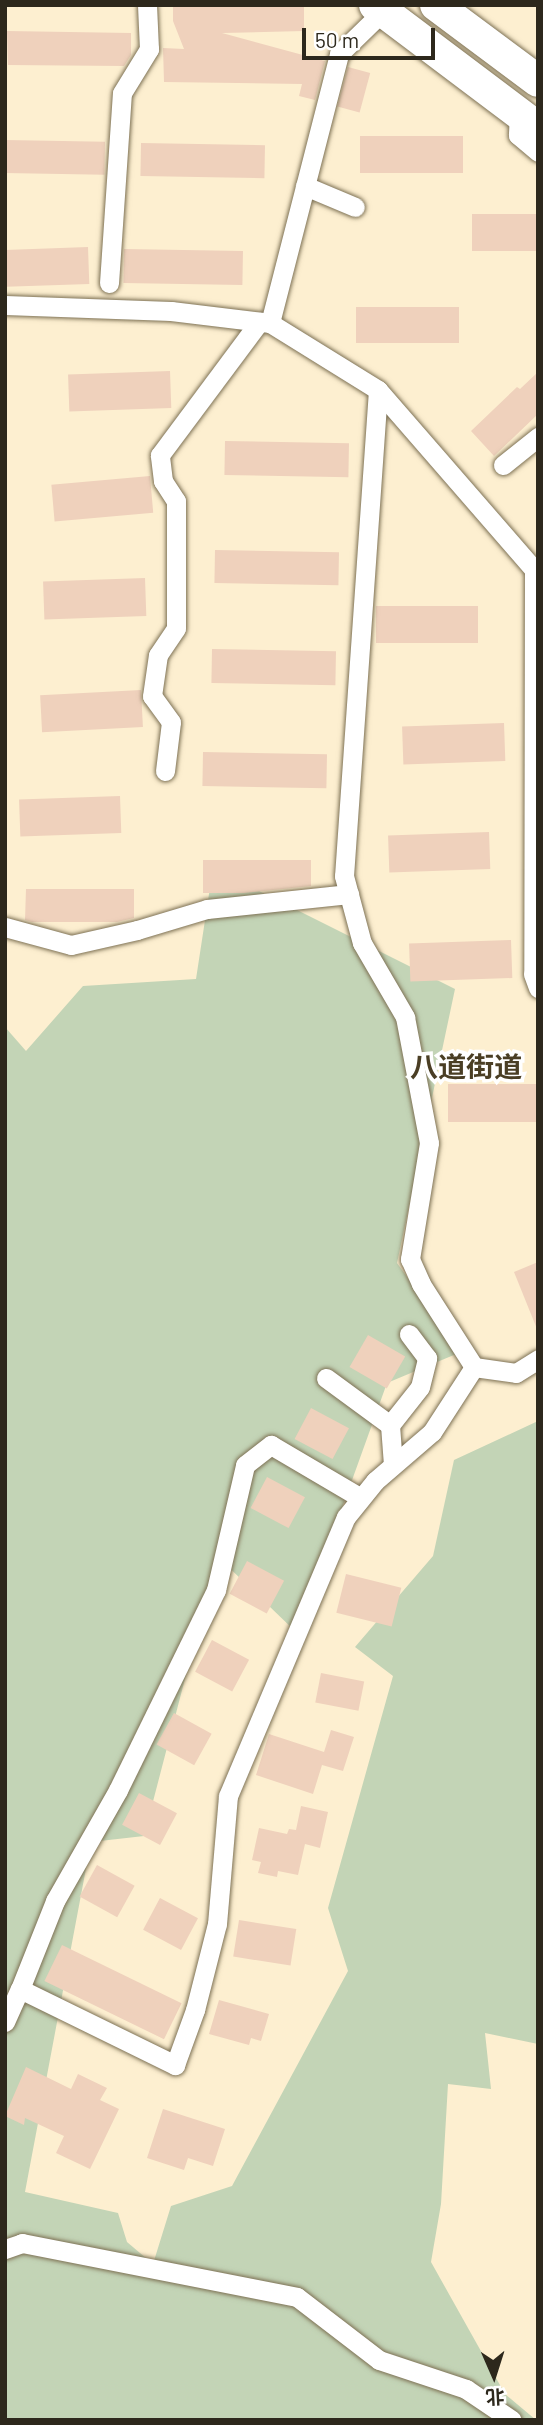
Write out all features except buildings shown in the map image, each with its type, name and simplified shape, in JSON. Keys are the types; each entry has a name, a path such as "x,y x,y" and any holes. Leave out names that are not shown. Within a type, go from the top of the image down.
{"main road":[{"path":"436,5 538,81"},
{"path":"379,8 528,121"}],"street":[{"path":"109,283 122,93 149,48 147,5"},
{"path":"165,771 171,722 152,696 158,655 176,628 176,501 163,481 160,455 264,322 305,186 339,54 379,8"},
{"path":"528,121 518,135 538,152"},
{"path":"305,186 355,207"},
{"path":"5,305 172,311 264,322 377,390 536,572 533,974 538,988"},
{"path":"377,390 344,876 362,943 405,1017 429,1143 410,1259 421,1284 474,1367 516,1373 538,1359"},
{"path":"503,465 538,437"},
{"path":"5,928 71,945 137,930 207,909 349,894"},
{"path":"393,1465 390,1425 419,1387 427,1358 409,1334"},
{"path":"20,1989 175,2065 195,2010 217,1924 228,1796 346,1517 393,1465 432,1432 474,1367"},
{"path":"326,1378 390,1425"},
{"path":"5,2022 55,1901 118,1790 216,1590 245,1465 271,1444 361,1498"},
{"path":"5,2249 22,2243 297,2297 379,2360 466,2389 512,2420"}],"green space":[{"path":"213,868 455,989 397,1263 461,1352 387,1383 297,1633 217,1556 144,1836 91,1842 25,2192 118,2213 127,2242 153,2264 171,2206 232,2186 348,1971 328,1908 393,1676 355,1647 433,1556 454,1460 538,1421 538,2044 485,2033 491,2089 448,2084 441,2204 431,2262 505,2394 536,2420 5,2420 5,1027 26,1051 83,986 196,979"}],"district":[{"name":"八道街道","path":"466,1066"}]}
